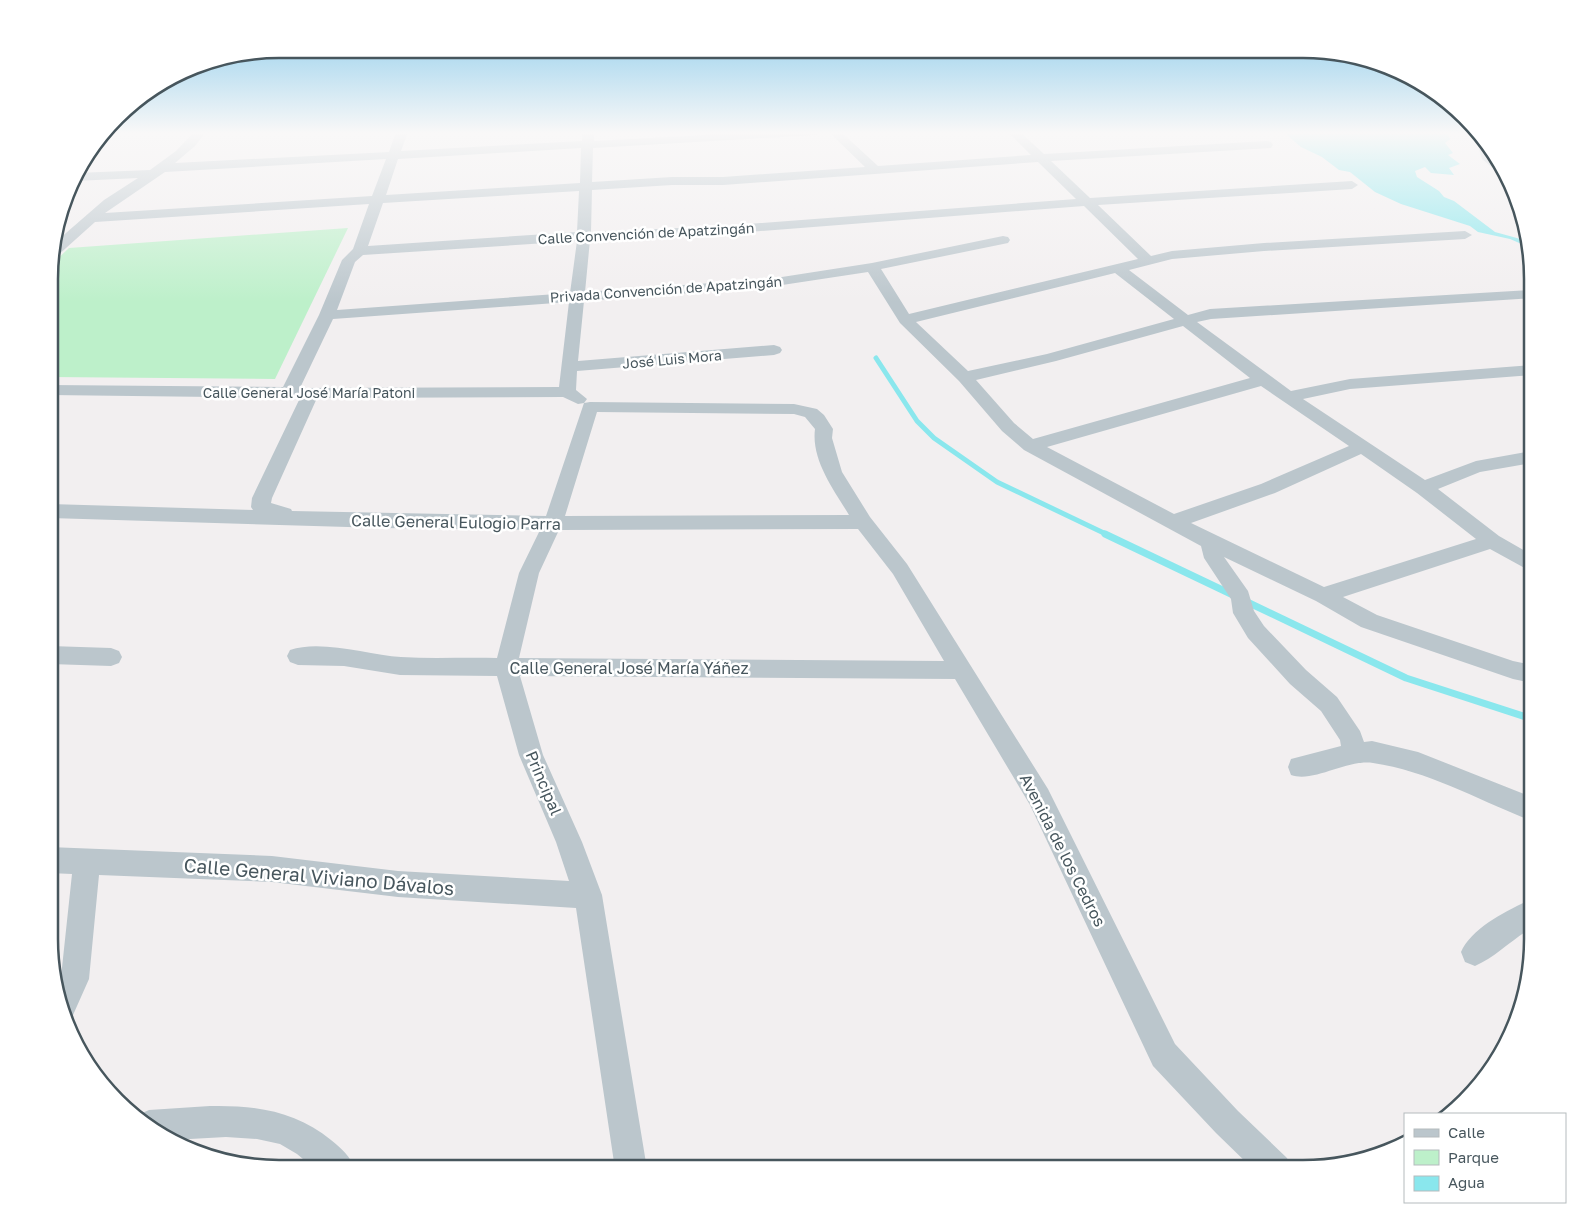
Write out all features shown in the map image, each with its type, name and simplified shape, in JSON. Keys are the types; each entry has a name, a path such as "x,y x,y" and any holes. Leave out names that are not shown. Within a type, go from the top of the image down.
{"street":[{"path":"61,239 131,189"},
{"path":"289,392 327,315 349,260 359,250 382,189"},
{"path":"91,218 558,189"},
{"path":"585,189 584,236 567,392 590,407"},
{"path":"1074,189 1148,260"},
{"name":"Calle Convención de Apatzingán","path":"359,250 584,236 722,230 1087,202 1292,189"},
{"path":"905,320 1148,260 1203,251 1465,235"},
{"name":"Privada Convención de Apatzingán","path":"327,315 769,283 872,267 1003,240"},
{"path":"872,267 905,320 965,377 1008,428 1030,446 1171,522 1323,595 1369,621 1524,672"},
{"path":"1117,268 1263,380 1424,488 1492,541 1524,559"},
{"path":"965,377 1050,358 1210,314 1524,294"},
{"name":"José Luis Mora","path":"571,367 774,350"},
{"path":"1289,397 1368,382 1524,371"},
{"path":"1030,446 1263,380"},
{"name":"Calle General José María Patoni","path":"58,390 567,392"},
{"path":"298,520 260,507 276,466 311,392"},
{"name":"Avenida de los Cedros","path":"590,407 794,410 812,413 818,419 824,429 822,438 834,472 863,522 900,569 1039,797 1164,1054 1227,1122 1267,1160"},
{"name":"Principal","path":"590,407 554,523 529,573 506,667 531,755 569,842 588,895 630,1160"},
{"path":"1171,522 1218,508 1311,471 1362,447"},
{"path":"1424,488 1469,468 1524,458"},
{"name":"Calle General Eulogio Parra","path":"58,511 298,520 554,523 863,522"},
{"path":"1323,595 1492,541"},
{"path":"1210,542 1214,558 1241,597 1244,613 1256,632 1298,677 1329,704 1352,738 1353,753"},
{"path":"58,654 111,657"},
{"name":"Calle General José María Yáñez","path":"298,656 344,658 400,666 961,670"},
{"path":"1300,767 1353,753 1372,752 1418,763 1488,790 1524,806"},
{"name":"Calle General Viviano Dávalos","path":"58,860 272,869 398,884 588,895"},
{"path":"66,999 75,979 87,861"},
{"path":"1475,952 1506,927 1524,917"},
{"path":"160,1125 226,1122 272,1126 294,1134 316,1148 329,1160"}],"green space":[{"path":"348,228 275,379 58,377 58,258 69,248"}],"water":[{"path":"1371,189 1436,189 1444,197 1454,201 1495,232 1520,239 1521,244 1510,239 1478,232 1470,226 1401,204"}],"waterway":[{"path":"876,358 917,421 934,438 997,482 1108,535"},
{"path":"1105,534 1233,595"},
{"path":"1245,601 1406,678 1524,716"}]}
